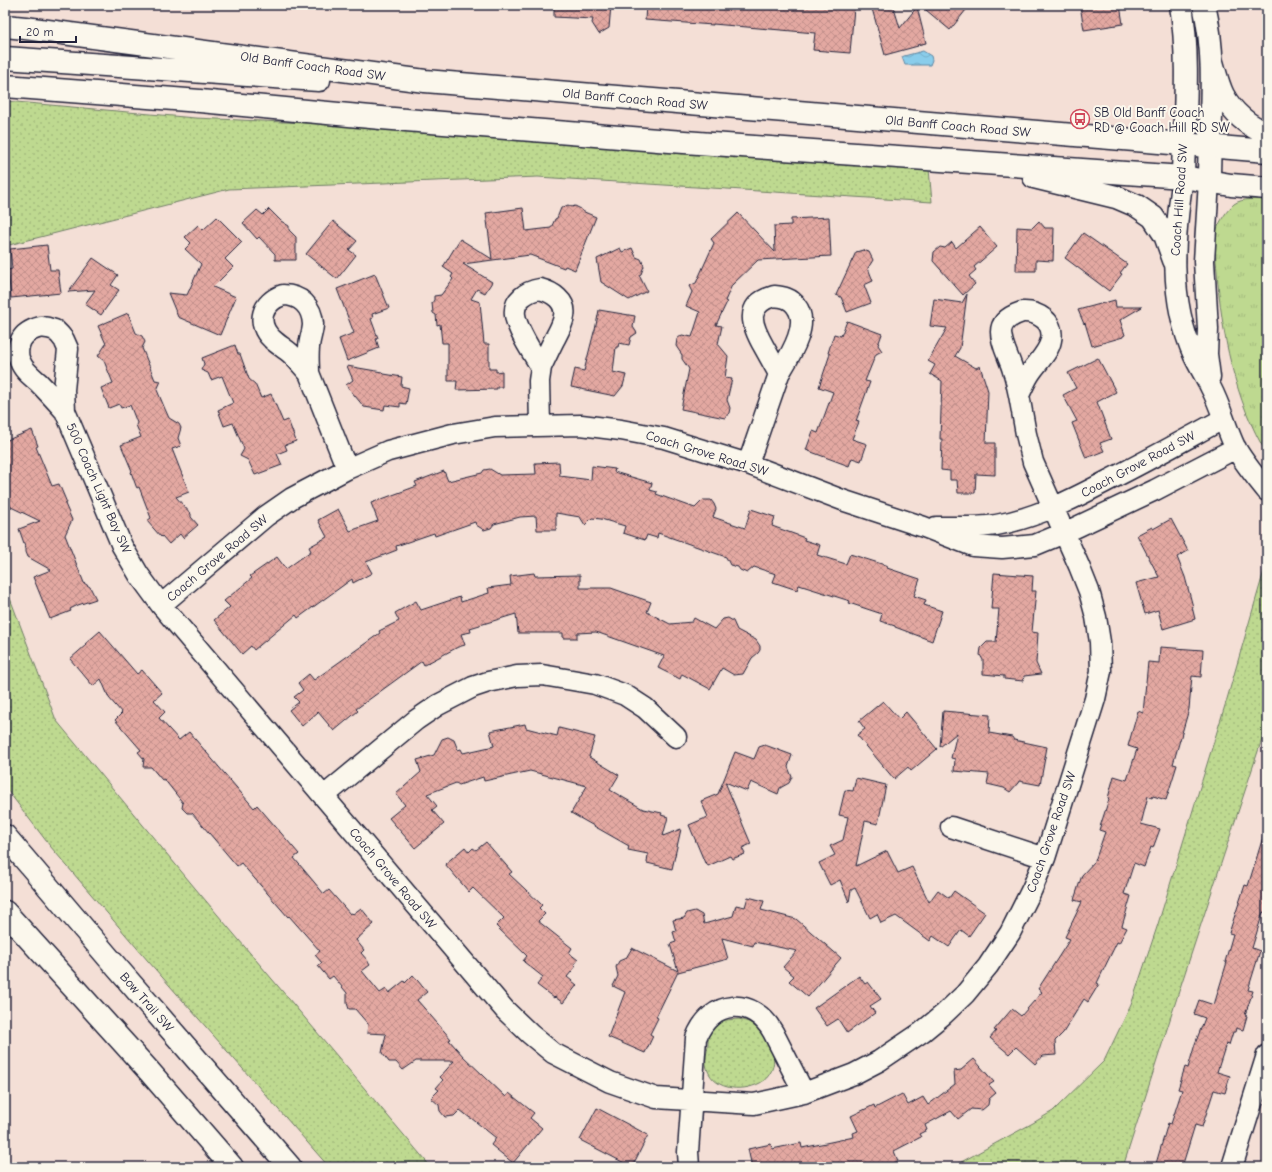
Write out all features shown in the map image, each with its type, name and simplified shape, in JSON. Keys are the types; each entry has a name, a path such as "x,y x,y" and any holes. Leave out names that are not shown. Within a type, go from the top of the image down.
{"main road":[{"name":"Coach Hill Road SW","path":"1181,5 1186,61 1183,177"},
{"name":"Coach Hill Road SW","path":"1204,5 1210,34 1212,62 1212,124 1209,147 1210,181"},
{"name":"Old Banff Coach Road SW","path":"5,26 425,81 1267,151"},
{"path":"5,58 288,78 366,81 425,81"},
{"path":"1212,62 1222,94 1235,112 1258,130 1267,133"},
{"path":"5,86 200,101 381,118 1183,177 1267,188"},
{"path":"971,162 1116,197 1137,206 1153,217 1165,235 1174,260"},
{"name":"Bow Trail SW","path":"5,836 108,958 290,1167"},
{"path":"5,912 149,1071 232,1167"}],"street":[{"name":"Coach Hill Road SW","path":"1183,177 1177,216 1174,260 1176,294 1181,317 1194,355 1212,389 1236,448 1267,491"},
{"name":"Coach Hill Road SW","path":"1210,181 1204,261 1208,329 1207,354 1212,389"},
{"path":"540,425 539,381 541,367"},
{"path":"309,374 347,469"},
{"path":"748,464 779,374"},
{"path":"1020,395 1026,434 1033,462 1052,507"},
{"name":"500 Coach Light Bay SW","path":"65,411 122,546 139,575 160,605"},
{"name":"Coach Grove Road SW","path":"924,527 971,527 996,525 1026,517 1086,492 1145,462 1223,419"},
{"name":"Coach Grove Road SW","path":"1052,507 1064,533 1079,566 1089,591 1096,617 1100,642 1102,671 1095,699 1045,858 1024,907 1010,933 988,966 965,994 947,1012 922,1032 880,1061 854,1074 804,1093 754,1104 656,1098 610,1082 553,1053 530,1034 505,1010 160,605 266,516 292,498 347,469 388,452 453,434 495,427 581,425 629,431 664,438 748,464 845,501 924,527 973,546 1002,548 1035,544 1064,533 1155,490 1236,448"},
{"path":"324,796 416,720 438,705 473,687 488,682 517,676 542,675 595,684 625,695 646,708 676,737"},
{"path":"951,827 1045,858"},
{"path":"689,1167 688,1152 696,1038 705,1021 712,1014 729,1007 738,1007 747,1008 763,1017 769,1024 804,1093"},
{"path":"1232,1167 1267,1055"}],"green space":[{"path":"5,101 195,118 417,128 929,169 932,202 538,177 229,189 5,246"},
{"path":"1246,200 1267,200 1267,454 1246,412 1238,389 1226,342 1219,294 1215,244 1218,226 1226,212 1234,204"},
{"path":"1266,564 1267,724 1123,1167 952,1167 1053,1111 1104,1061 1131,1005 1158,924 1227,699"},
{"path":"5,585 56,720 195,888 431,1167 329,1167 148,961 50,846 5,787"},
{"path":"739,1019 756,1026 761,1031 772,1051 774,1059 773,1067 764,1081 744,1088 727,1087 720,1084 713,1079 706,1064 709,1035 713,1025 721,1021"}],"water":[{"path":"923,51 931,56 932,60 930,65 905,65 902,57"}],"building":[{"path":"554,5 611,5 609,28 599,34 592,23 593,19 554,17"},
{"path":"646,5 838,5 838,7 854,8 850,53 813,50 815,33 645,20"},
{"path":"871,5 893,5 900,28 917,7 926,43 885,55"},
{"path":"920,5 970,5 950,30"},
{"path":"1080,5 1120,5 1123,24 1084,30"},
{"path":"568,205 572,207 575,206 596,217 575,270 565,266 564,268 530,255 463,264 492,282 485,293 477,289 471,299 480,302 484,344 489,344 489,369 496,369 496,372 502,371 502,387 497,387 497,389 456,390 457,381 448,381 448,343 442,343 440,324 437,325 436,315 433,313 432,303 434,296 441,295 453,279 451,277 453,274 443,267 460,239 492,259 486,213 523,208 526,231 551,228 561,208"},
{"path":"269,209 281,221 289,226 289,230 296,237 296,260 275,260 275,254 259,237 257,239 243,223 257,210 263,215"},
{"path":"738,213 775,252 774,226 791,225 791,219 829,217 831,256 758,260 732,285 725,301 727,302 716,325 722,326 718,344 728,356 725,378 732,379 727,400 730,408 729,413 725,418 681,409 689,369 676,346 677,339 682,335 692,337 700,312 686,306 692,292 689,286 696,283 714,243 711,239"},
{"path":"217,217 242,242 225,259 233,267 213,287 236,297 220,335 178,317 168,293 187,295 201,264 185,249 191,243 185,237 198,225 203,230"},
{"path":"333,221 357,241 349,250 356,255 337,279 306,254"},
{"path":"1039,221 1045,228 1054,228 1053,261 1036,260 1036,271 1016,271 1017,227 1032,228"},
{"path":"980,227 997,247 974,267 976,270 969,276 975,284 963,295 933,261 934,252 940,247 945,248 952,242 956,248"},
{"path":"1083,233 1127,264 1120,273 1122,274 1109,291 1065,258"},
{"path":"47,245 50,270 58,270 61,293 11,298 8,270 12,269 10,249"},
{"path":"620,248 622,252 632,248 636,257 641,259 644,266 641,274 639,275 647,291 629,300 601,282 597,259"},
{"path":"863,250 869,252 873,260 868,268 873,281 864,285 871,303 847,312 841,297 836,295 856,252"},
{"path":"93,258 118,275 111,285 119,290 101,315 85,304 95,290 68,292"},
{"path":"375,274 389,308 372,314 373,318 371,319 378,338 376,339 379,348 347,361 339,339 354,333 337,289"},
{"path":"967,294 960,348 955,356 976,368 980,366 988,391 986,443 995,443 995,475 976,474 975,493 958,493 957,480 950,480 950,471 941,470 942,439 940,439 942,381 930,374 935,365 928,361 947,328 930,326 934,299 962,303"},
{"path":"1115,300 1116,307 1142,307 1120,320 1125,335 1123,337 1092,346 1085,323 1084,324 1078,310"},
{"path":"599,310 635,316 633,327 637,333 631,337 629,345 619,343 618,347 616,347 613,372 626,375 623,386 615,396 571,387 575,369 584,371"},
{"path":"128,313 136,333 142,336 145,342 142,348 155,380 161,381 157,390 169,418 179,424 181,428 178,438 181,446 172,449 189,492 176,497 191,514 191,517 198,525 183,538 180,534 169,544 147,521 151,518 139,487 137,488 136,486 131,472 132,471 121,445 141,437 130,405 121,408 119,404 109,408 101,388 113,383 104,361 98,356 106,344 98,326"},
{"path":"847,321 882,334 878,345 882,351 876,354 865,381 870,382 856,421 859,422 852,439 867,444 861,461 852,458 849,466 806,450 813,431 818,433 833,392 819,387 830,354 828,353 834,334 841,336"},
{"path":"235,345 249,379 255,384 261,398 271,394 283,422 288,420 296,441 285,445 287,450 277,454 282,465 255,475 248,460 240,456 244,449 233,423 224,426 218,410 233,403 222,376 211,380 208,373 201,370 204,364 202,358"},
{"path":"1098,358 1116,392 1097,402 1111,439 1100,443 1104,451 1086,458 1072,423 1077,421 1063,395 1076,388 1068,373"},
{"path":"347,366 402,377 401,386 409,388 406,404 400,403 400,407 385,405 384,410 364,407 346,385 353,380"},
{"path":"32,430 38,446 36,447 52,486 59,484 67,503 65,504 72,520 65,535 84,583 90,587 96,599 78,605 70,609 71,611 50,619 33,577 51,570 28,557 19,529 40,521 11,507 5,493 5,441"},
{"path":"559,462 560,476 591,480 592,466 615,469 614,472 652,483 650,490 657,492 656,494 695,508 703,500 711,500 716,509 713,517 745,528 751,509 775,517 772,526 805,538 804,540 820,545 817,555 846,564 850,554 888,566 887,568 920,579 914,596 926,600 924,605 942,611 932,641 880,621 882,614 849,603 850,601 799,585 797,590 773,582 776,574 754,567 747,573 740,570 738,567 730,565 726,557 658,533 657,538 647,535 645,540 623,533 625,526 592,518 585,525 580,517 556,513 556,530 537,530 536,516 520,517 494,524 491,528 484,530 476,525 475,522 435,536 434,533 396,546 397,550 366,562 372,573 353,583 352,579 298,618 296,615 254,650 251,646 242,654 214,620 230,607 224,601 252,578 250,576 277,557 286,569 311,551 309,547 327,537 318,520 338,509 350,531 378,521 371,503 417,486 415,482 444,471 448,481 482,473 484,470 490,469 500,475 536,474 535,463"},
{"path":"1171,519 1188,551 1177,557 1185,577 1195,619 1163,629 1158,610 1145,614 1136,583 1159,577 1137,535 1152,527 1153,529"},
{"path":"534,573 535,576 580,575 580,588 611,588 651,602 647,612 670,624 692,622 694,618 714,629 723,619 728,618 733,621 737,630 756,640 760,646 760,650 752,658 743,674 734,675 722,668 710,689 682,674 680,679 658,668 664,656 596,632 577,633 577,638 563,638 563,633 518,633 516,614 470,628 471,632 461,634 465,645 458,647 424,665 422,661 356,709 358,711 334,731 318,712 302,726 289,710 299,702 294,697 303,690 298,683 309,674 314,680 380,633 379,631 399,621 395,613 416,601 421,610 460,597 461,602 489,593 488,588 511,585 510,576"},
{"path":"994,573 1033,576 1032,591 1036,591 1032,632 1038,633 1036,663 1041,674 1024,676 1023,681 1004,679 1004,676 983,674 983,660 980,655 981,648 987,642 996,642 999,609 991,609"},
{"path":"100,631 137,674 142,670 162,693 154,700 165,712 159,718 179,740 189,732 254,808 257,805 299,854 294,858 324,894 329,890 350,914 353,914 361,908 374,924 356,940 364,950 361,953 370,965 362,971 380,993 386,989 389,993 404,981 405,983 413,975 427,992 417,1000 451,1039 449,1040 463,1056 506,1097 509,1093 534,1113 530,1118 542,1128 513,1163 491,1145 496,1138 471,1118 460,1110 454,1116 445,1117 440,1111 439,1105 431,1098 439,1090 436,1088 443,1080 440,1077 454,1061 416,1061 403,1070 396,1062 389,1062 382,1053 386,1034 367,1033 368,1024 355,1009 349,1009 347,1003 347,993 333,976 329,979 318,966 322,963 315,955 320,951 241,863 237,866 192,813 187,813 182,808 183,803 164,779 162,780 151,767 143,767 144,759 138,752 141,750 115,720 122,713 109,698 101,679 93,686 70,659"},
{"path":"1160,647 1203,650 1201,677 1192,676 1189,709 1173,764 1177,765 1166,800 1148,796 1141,824 1160,829 1153,848 1151,847 1144,867 1134,863 1124,894 1131,896 1122,926 1127,928 1119,943 1117,942 1097,983 1099,984 1088,1002 1084,999 1063,1033 1055,1041 1056,1055 1042,1056 1035,1064 1016,1047 1009,1054 990,1038 996,1031 994,1030 1012,1009 1021,1016 1042,992 1038,989 1070,939 1065,937 1082,902 1074,900 1082,875 1095,861 1105,832 1099,830 1109,799 1114,776 1127,780 1137,749 1128,746 1138,711 1143,713 1148,662 1159,663"},
{"path":"883,701 899,719 906,712 937,749 911,771 908,767 894,779 857,735 865,729 859,721"},
{"path":"943,711 990,715 989,733 1012,737 1014,740 1047,747 1040,785 1019,781 1010,792 1004,788 987,784 989,774 954,771 955,759 951,758 957,733 940,747"},
{"path":"525,724 526,728 557,736 559,728 595,737 589,757 619,775 610,790 643,809 662,813 661,815 668,817 663,836 681,829 672,869 647,863 648,854 628,850 629,846 571,813 587,786 530,771 484,781 483,777 459,785 456,783 427,794 437,806 432,810 444,824 415,848 389,818 405,805 396,794 421,772 417,760 434,755 442,739 448,737 454,740 458,750 461,749 463,753 494,746 490,731"},
{"path":"765,745 792,755 788,767 792,777 789,783 780,788 778,794 751,782 747,791 725,782 751,844 742,848 745,854 732,859 730,856 708,866 706,862 705,863 689,825 708,817 701,801 718,794 735,752 754,759 759,747"},
{"path":"856,778 886,785 878,824 865,821 856,866 887,851 898,873 912,867 929,902 938,890 949,898 954,891 985,913 969,936 961,930 949,947 933,936 930,941 896,916 881,923 877,914 870,918 855,888 851,890 849,902 840,880 830,885 819,863 835,855 830,846 843,840 848,817 839,815 845,790 853,791"},
{"path":"1263,837 1267,838 1267,914 1263,912 1252,948 1260,951 1248,990 1253,991 1245,1015 1247,1016 1243,1030 1236,1028 1235,1032 1233,1032 1229,1045 1226,1044 1217,1072 1230,1076 1225,1093 1214,1090 1202,1127 1195,1125 1182,1167 1155,1167 1168,1123 1171,1124 1182,1090 1178,1089 1185,1067 1188,1068 1205,1018 1194,1014 1199,1000 1214,1005 1227,962 1225,962 1233,934 1229,933 1245,885 1248,886"},
{"path":"486,842 512,872 509,874 542,905 539,908 545,914 538,921 572,948 569,953 578,960 574,965 576,966 567,977 577,985 563,1003 537,985 543,977 523,961 527,956 496,926 504,918 473,888 469,892 445,864 465,847 469,852 473,848 476,850"},
{"path":"748,897 764,901 761,910 796,919 841,958 808,997 789,981 794,976 783,967 797,951 754,942 753,946 722,938 728,959 678,972 656,1017 658,1018 650,1034 653,1036 645,1053 608,1037 625,992 613,986 618,976 616,967 619,961 626,958 632,948 678,971 670,944 676,942 673,932 676,931 673,920 684,918 687,913 695,911 702,915 704,924 733,916 736,905 745,907"},
{"path":"859,976 865,984 868,982 881,999 870,1006 875,1013 847,1033 838,1019 827,1026 814,1008"},
{"path":"974,1059 994,1082 989,1085 996,1093 989,1099 988,1105 982,1110 971,1109 958,1119 951,1111 925,1125 927,1130 919,1134 921,1137 894,1151 898,1161 884,1167 752,1167 748,1149 771,1144 772,1149 801,1143 802,1148 854,1137 853,1133 858,1131 851,1116 874,1105 875,1108 902,1094 908,1105 923,1097 928,1105 955,1084 954,1071 961,1070"},
{"path":"597,1108 648,1135 632,1167 580,1140"}],"place":[{"name":"SB Old Banff Coach RD @ Coach Hill RD SW","path":"1080,119"}]}
